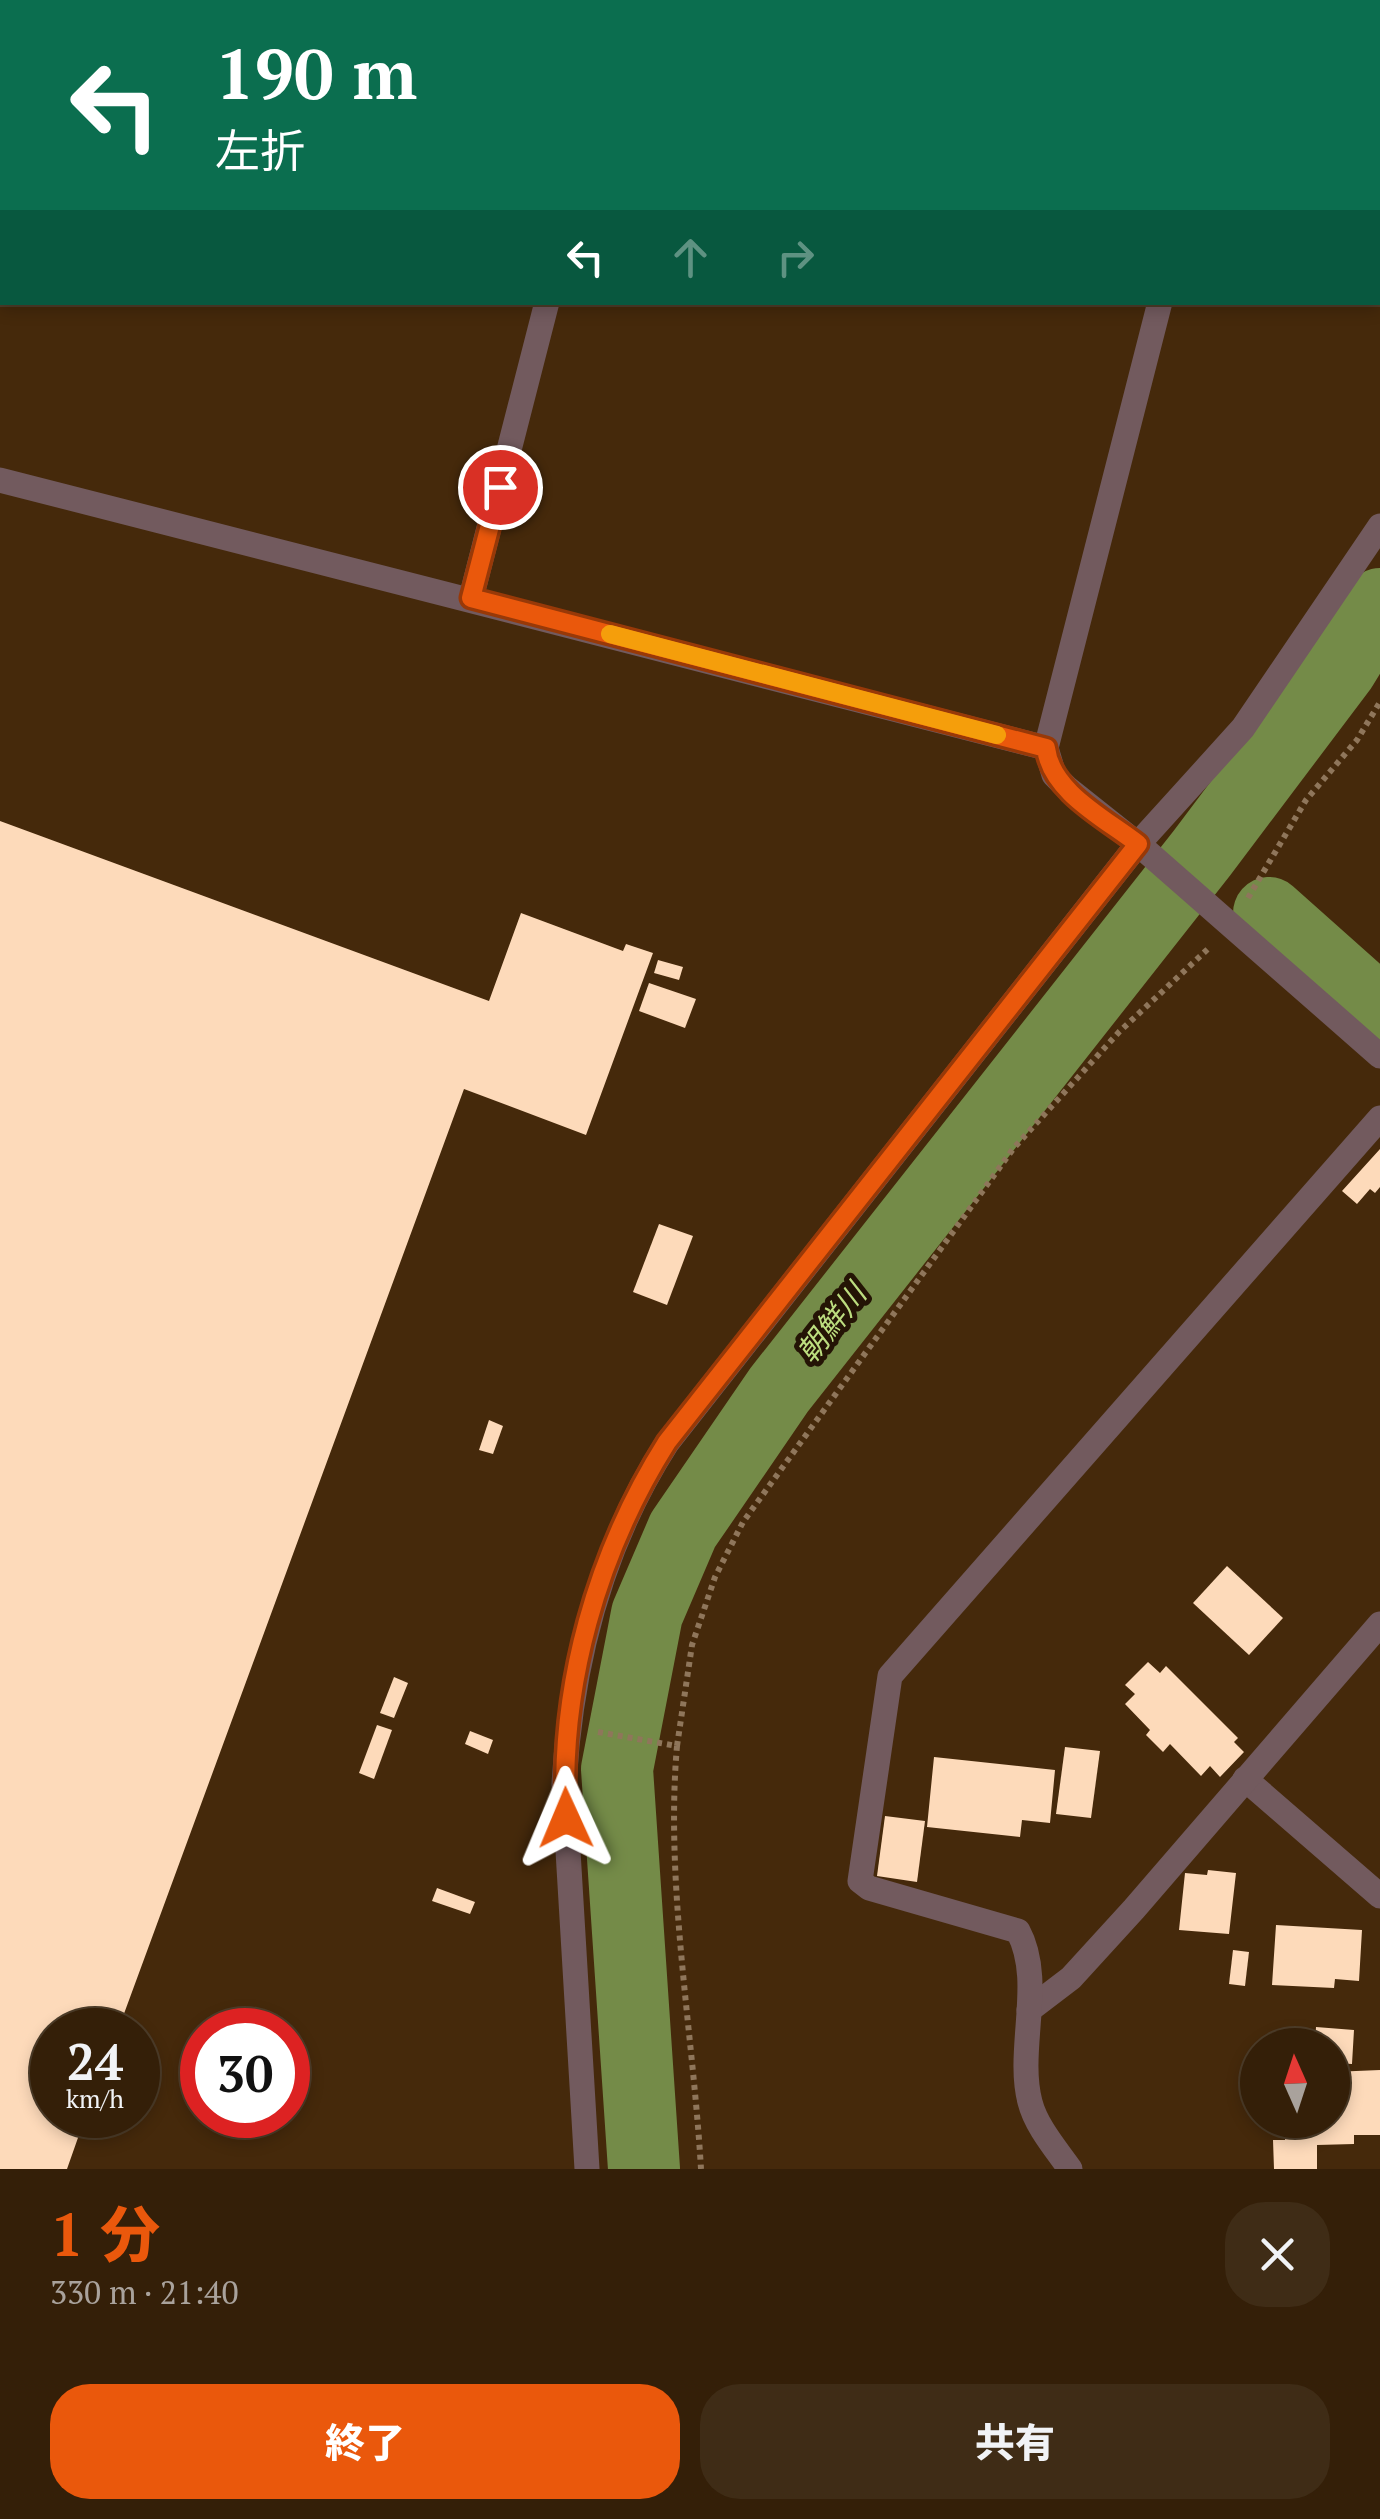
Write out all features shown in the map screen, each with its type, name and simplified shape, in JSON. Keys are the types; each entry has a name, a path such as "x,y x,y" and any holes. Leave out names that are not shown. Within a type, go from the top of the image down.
{"street":[{"path":"471,598 546,305"},
{"path":"1159,305 1046,748 1054,774 1067,788 1142,847 1380,1056"},
{"path":"0,480 1046,748"},
{"path":"587,2169 564,1784 567,1728 582,1643 620,1528 667,1442 1142,847 1244,728 1380,526"},
{"path":"1070,2169 1028,2099 1029,2010 1024,1948 1018,1930 868,1888 860,1881 890,1676 1380,1118"},
{"path":"1029,2010 1070,1978 1380,1624"},
{"path":"1244,1779 1380,1896"}],"path":[{"path":"700,2169 675,1843 672,1746 692,1645 715,1577 743,1522 1013,1149 1269,868 1306,800 1357,740 1380,702"},
{"path":"583,1730 672,1746"}],"building":[{"path":"0,821 489,1001 521,913 623,951 626,944 653,953 586,1135 464,1089 126,2008 30,2008 30,2138 78,2138 67,2169 0,2169"},
{"path":"658,960 683,967 679,980 654,973"},
{"path":"649,983 696,999 685,1028 639,1011"},
{"path":"1380,1149 1380,1187 1375,1193 1370,1189 1357,1204 1342,1191"},
{"path":"659,1224 693,1236 667,1305 633,1292"},
{"path":"489,1420 503,1426 493,1454 479,1450"},
{"path":"1227,1566 1283,1618 1249,1655 1193,1603"},
{"path":"1148,1662 1160,1673 1166,1666 1238,1738 1234,1742 1244,1752 1220,1777 1210,1766 1201,1776 1170,1744 1163,1752 1146,1735 1150,1730 1125,1704 1135,1694 1125,1685"},
{"path":"394,1677 408,1683 394,1718 380,1713"},
{"path":"377,1725 392,1730 374,1779 359,1773"},
{"path":"470,1731 493,1740 488,1754 465,1744"},
{"path":"1065,1747 1100,1751 1091,1818 1056,1814"},
{"path":"934,1757 1055,1770 1050,1823 1022,1820 1020,1837 927,1827"},
{"path":"885,1816 925,1821 917,1882 877,1876"},
{"path":"1208,1870 1236,1873 1229,1934 1179,1930 1185,1873 1207,1875"},
{"path":"437,1888 475,1902 470,1914 432,1901"},
{"path":"1276,1925 1362,1930 1359,1981 1335,1979 1334,1988 1272,1985"},
{"path":"1233,1950 1249,1952 1245,1986 1229,1984"},
{"path":"1350,2030 1354,2030 1350,2064"},
{"path":"1380,2070 1380,2135 1354,2135 1354,2144 1317,2145 1317,2169 1274,2169 1273,2140 1350,2138 1350,2071"}],"waterway":[{"name":"朝鮮川","path":"644,2169 617,1769 647,1614 683,1530 779,1390 1202,853 1342,667 1380,604"},
{"path":"1269,913 1380,1012"}],"slow traffic":[{"path":"610,634 997,735"}],"route":[{"path":"500,487 471,598 1046,748 1054,774 1067,788 1138,844 667,1442 638,1488 620,1528 582,1643 567,1728 566,1818"}]}
